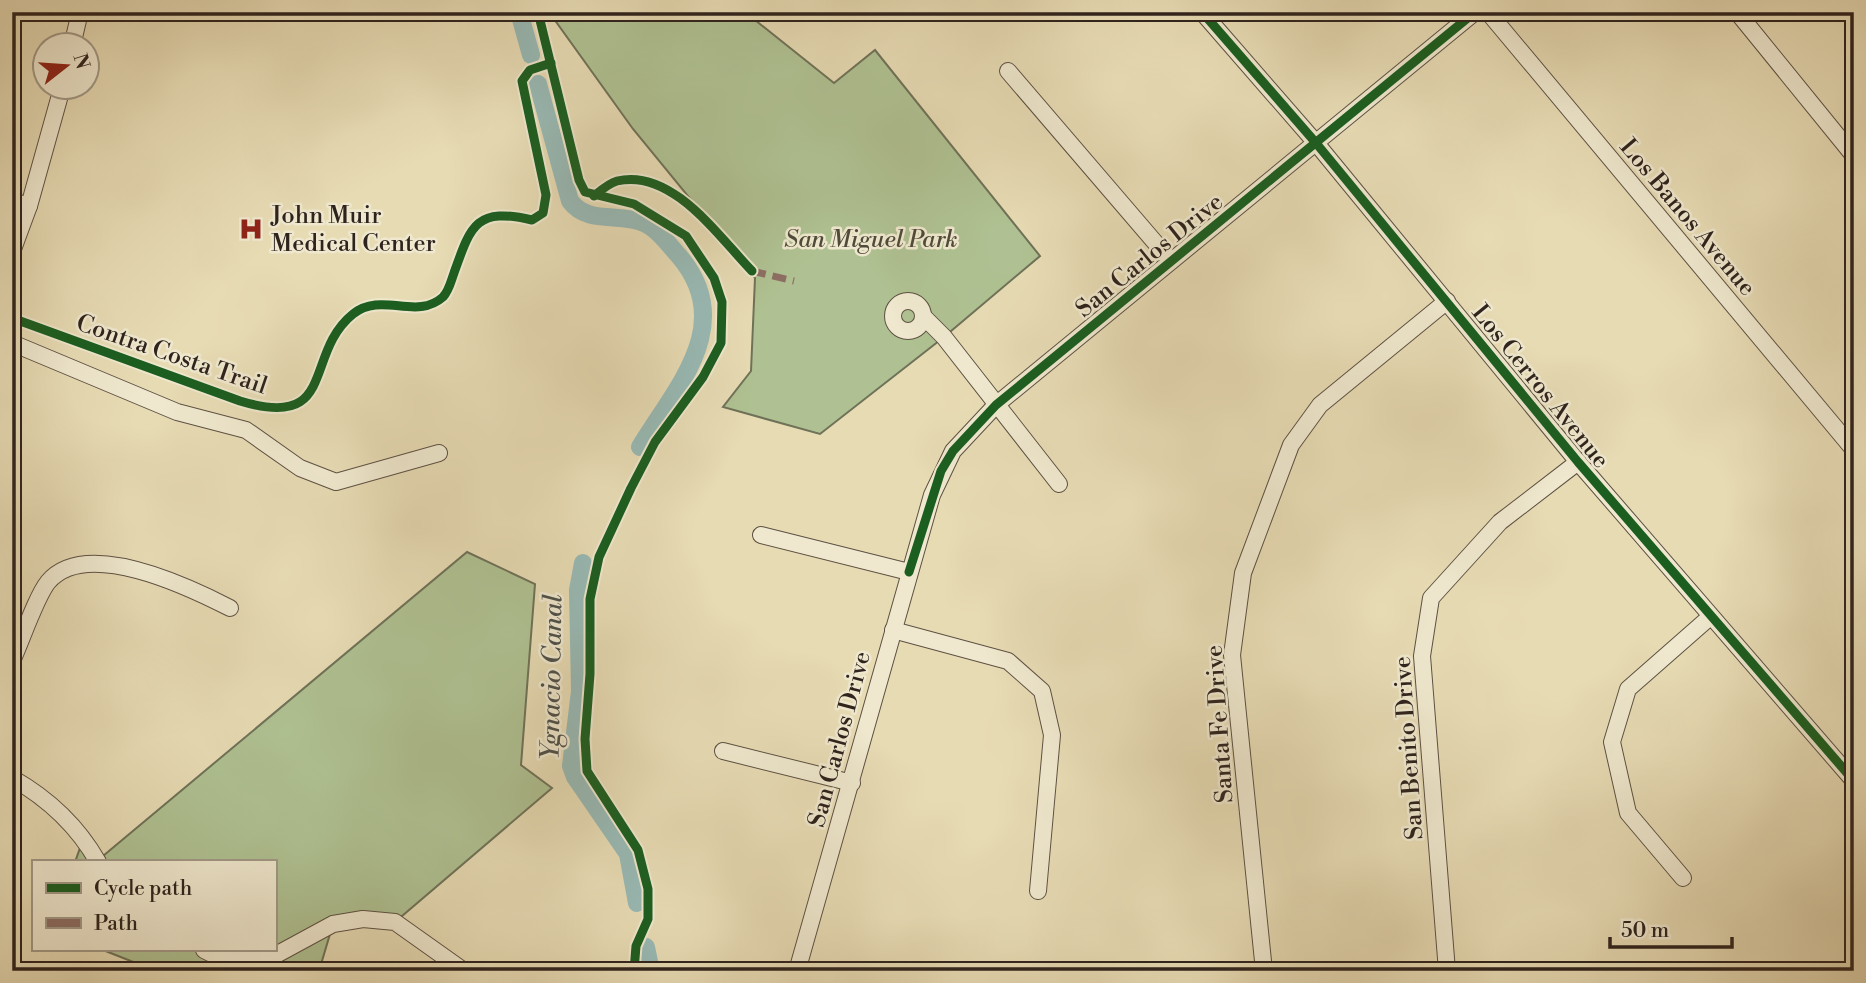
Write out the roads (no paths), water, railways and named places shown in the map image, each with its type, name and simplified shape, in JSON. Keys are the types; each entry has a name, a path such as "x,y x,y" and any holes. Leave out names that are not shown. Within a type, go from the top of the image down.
{"street":[{"path":"75,32 80,12"},
{"name":"Los Cerros Avenue","path":"1202,12 1316,143 1578,462 1854,781"},
{"name":"San Carlos Drive","path":"797,971 852,783 909,572 941,471 953,451 996,405 1475,12"},
{"name":"Los Banos Avenue","path":"1488,12 1854,450"},
{"path":"1737,12 1854,156"},
{"path":"1008,71 1171,261"},
{"path":"12,251 29,206 58,102"},
{"path":"12,201 29,206"},
{"name":"Santa Fe Drive","path":"1264,971 1232,655 1243,573 1292,445 1320,405 1447,301"},
{"path":"923,316 944,338 1059,484"},
{"path":"12,342 177,412 246,430 300,468 336,482 439,453"},
{"name":"San Benito Drive","path":"1447,971 1422,656 1431,598 1500,522 1578,462"},
{"path":"761,535 909,572"},
{"path":"12,662 48,582 76,565 118,564 230,608"},
{"path":"1682,878 1628,813 1612,742 1628,689 1710,617"},
{"path":"893,630 1007,661 1042,691 1052,735 1038,891"},
{"path":"723,751 852,783"},
{"path":"12,778 43,795 84,837 97,860"},
{"path":"206,951 214,955 274,956 333,924 363,919 395,922 464,971"}],"waterway":[{"name":"Ygnacio Canal","path":"519,12 531,55"},
{"name":"Ygnacio Canal","path":"538,84 570,201 586,213 634,220 654,229 679,256 695,281 703,306 702,330 695,354 684,378 640,447"},
{"name":"Ygnacio Canal","path":"583,563 578,590 580,691 571,766 575,777 628,854 637,903"},
{"name":"Ygnacio Canal","path":"646,947 651,971"}],"place":[{"name":"John Muir Medical Center","path":"251,229"}],"park label":[{"name":"San Miguel Park","path":"871,239"}]}
